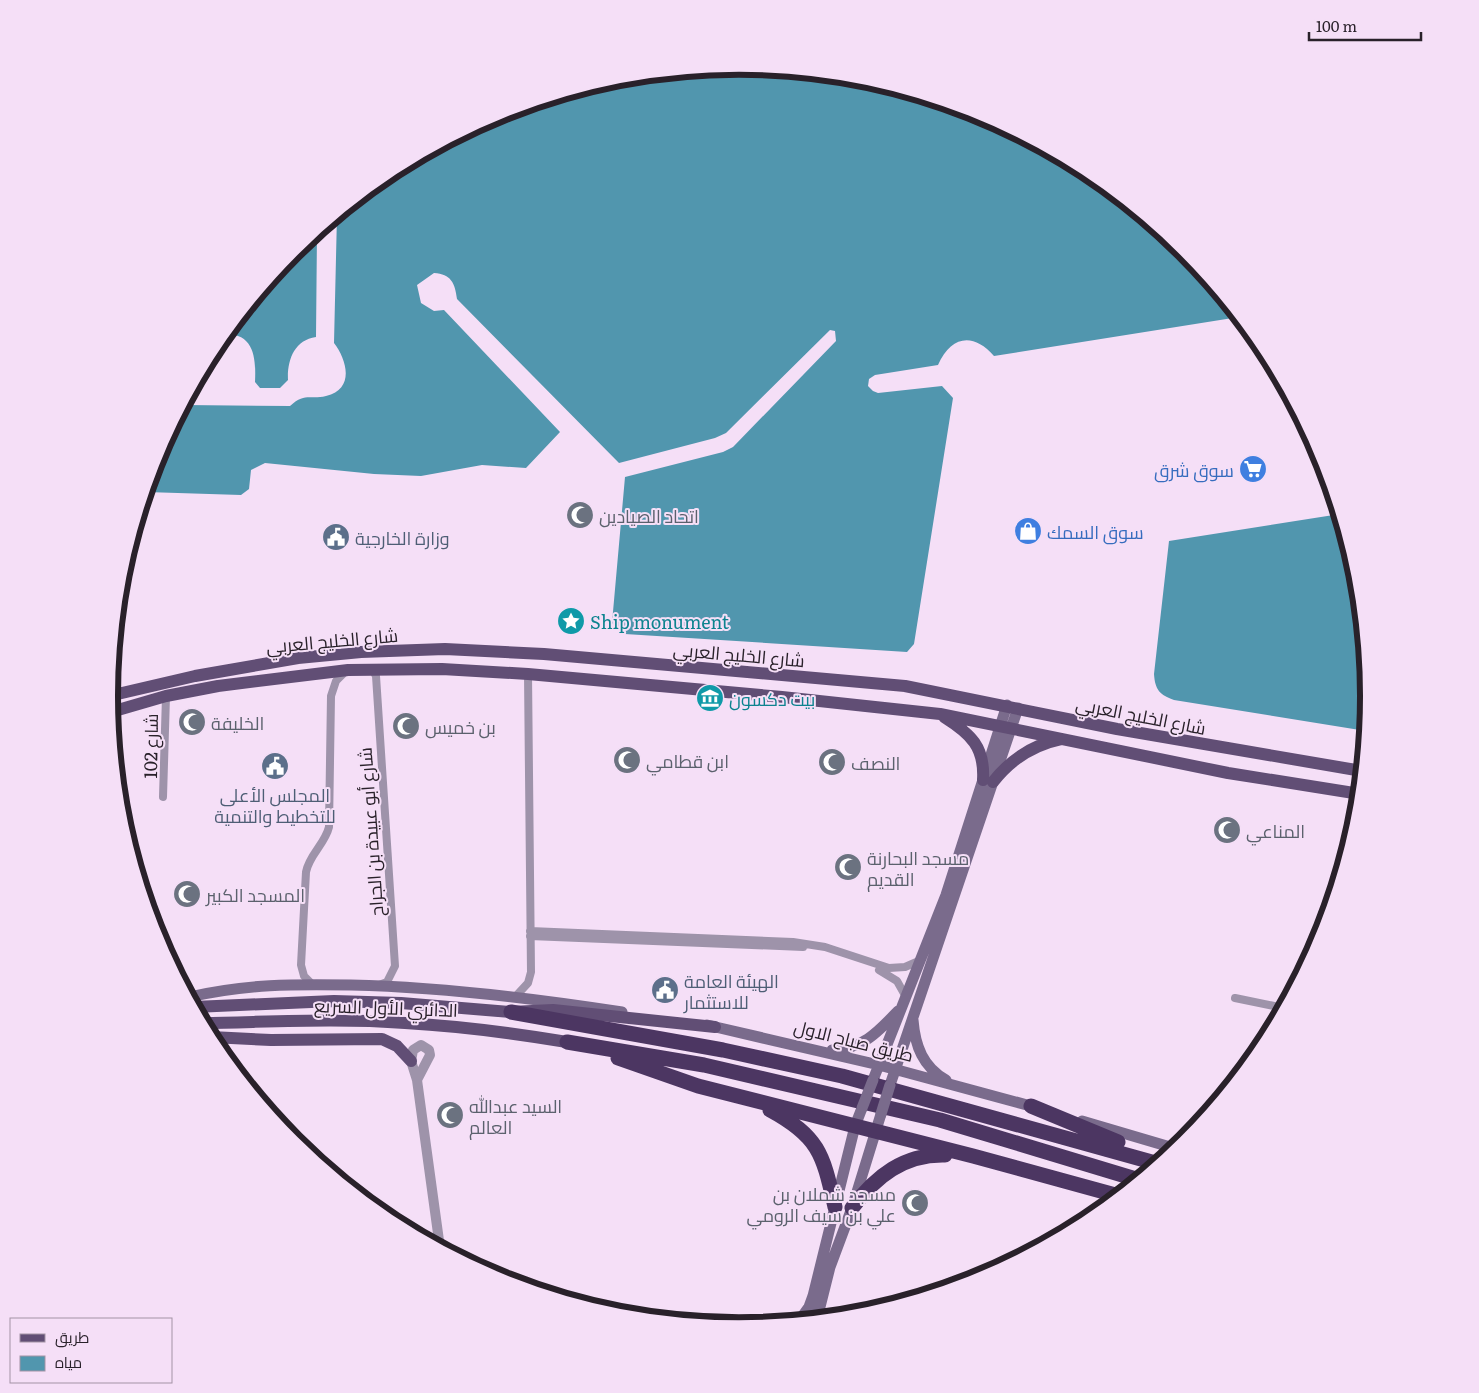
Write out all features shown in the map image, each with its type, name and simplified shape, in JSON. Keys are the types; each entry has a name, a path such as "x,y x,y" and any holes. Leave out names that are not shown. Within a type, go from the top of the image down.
{"highway":[{"path":"511,1012 723,1050 842,1076 1151,1162"},
{"path":"574,1043 698,1086 973,1156 1112,1194"},
{"path":"574,1043 704,1065 931,1118 1132,1178"},
{"path":"751,1100 790,1122 814,1143 824,1161 835,1207"},
{"path":"1031,1106 1067,1123 1156,1157"},
{"path":"852,1208 878,1177 907,1161 929,1155 973,1156"}],"main road":[{"name":"شارع الخليج العربي","path":"118,694 195,676 298,658 361,652 445,649 544,654 905,686 1126,730 1357,770"},
{"name":"شارع الخليج العربي","path":"118,710 166,696 239,682 348,670 442,669 528,674 782,697 940,714 1066,738 1228,773 1353,793"},
{"path":"818,1313 830,1267 852,1208 1012,706"},
{"path":"940,714 972,738 982,756 988,781"},
{"path":"803,1315 813,1296 855,1126 921,960 988,781 1028,750 1050,741 1066,738"},
{"name":"الدائري الأول السريع","path":"195,996 244,986 313,985 378,986 516,996"},
{"name":"طريق صباح الاول","path":"516,996 715,1027 820,1050 956,1085 1168,1146"},
{"name":"الدائري الأول السريع","path":"201,1007 334,1001 401,1003 511,1012 552,1010 715,1027"},
{"path":"820,1050 842,1050 858,1046 874,1036 904,1002"},
{"path":"913,1014 915,1037 922,1058 936,1074 956,1085"},
{"name":"الدائري الأول السريع","path":"211,1023 336,1021 404,1023 506,1032 574,1043"},
{"path":"221,1038 382,1039 397,1046 411,1061"}],"street":[{"name":"شارع أبو عبيدة بن الجراح","path":"372,669 376,676 395,966 394,973 387,982 378,986"},
{"path":"313,985 304,976 301,965 306,872 309,862 324,839 329,826 331,696 336,681 348,670"},
{"path":"516,996 525,988 530,978 528,674"},
{"name":"شارع 102","path":"163,797 166,696"},
{"path":"530,933 793,942 824,947 884,969 897,981 904,1002"},
{"path":"884,969 905,967 921,960"},
{"path":"1235,998 1278,1007"},
{"path":"417,1080 420,1070 429,1059 429,1050 421,1045 416,1047 411,1054 411,1061 417,1080 439,1240"}],"water":[{"path":"699,76 780,76 821,80 900,96 977,122 1050,158 1118,203 1179,257 1233,318 994,356 978,343 963,341 949,348 938,365 875,375 869,379 868,386 878,393 942,386 953,398 914,644 907,652 625,634 619,632 612,623 625,477 723,452 733,447 836,341 835,331 830,330 726,433 715,438 619,463 457,299 451,280 444,275 434,273 417,285 421,303 434,311 444,310 560,432 526,468 482,465 421,476 374,474 265,463 251,470 249,489 241,495 153,492 165,459 191,405 290,406 300,399 326,396 335,392 345,381 345,365 334,343 337,223 361,203 429,158 502,122 579,96 658,80"},
{"path":"317,241 316,337 302,342 293,352 288,380 280,388 260,388 255,382 255,365 252,350 243,338 234,335 246,318 272,287"},
{"path":"1334,515 1349,575 1356,615 1360,656 1360,730 1174,700 1159,691 1154,674 1169,541"}],"place":[{"name":"سوق شرق","path":"1253,469"},
{"name":"اتحاد الصيادين","path":"580,515"},
{"name":"سوق السمك","path":"1028,531"},
{"name":"وزارة الخارجية","path":"336,537"},
{"name":"Ship monument","path":"571,621"},
{"name":"بيت دكسون","path":"710,698"},
{"name":"الخليفة","path":"192,722"},
{"name":"بن خميس","path":"406,726"},
{"name":"ابن قطامي","path":"627,760"},
{"name":"النصف","path":"832,762"},
{"name":"المجلس الأعلى للتخطيط والتنمية","path":"275,766"},
{"name":"المناعي","path":"1227,830"},
{"name":"مسجد البحارنة القديم","path":"848,867"},
{"name":"المسجد الكبير","path":"187,894"},
{"name":"الهيئة العامة للاستثمار","path":"665,990"},
{"name":"السيد عبدالله العالم","path":"450,1115"},
{"name":"مسجد شملان بن علي بن سيف الرومي","path":"915,1203"}]}
